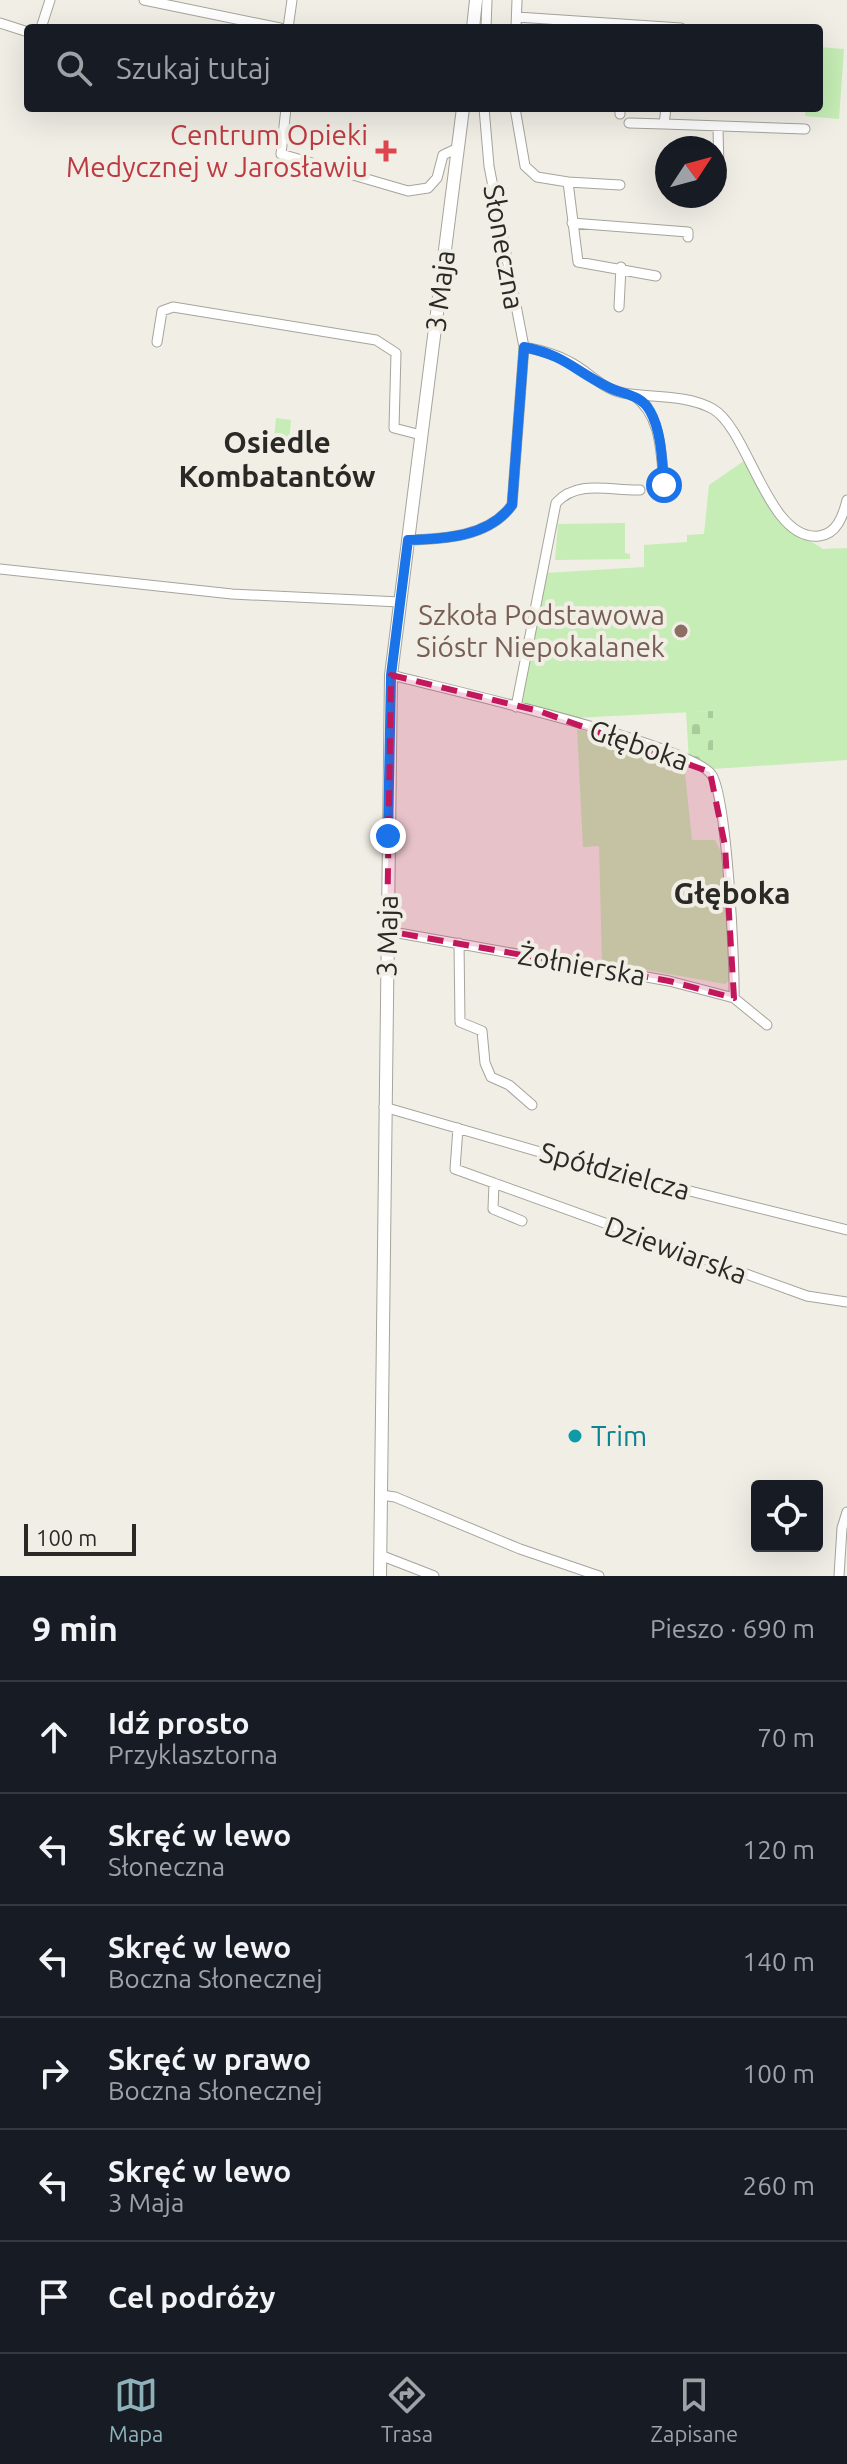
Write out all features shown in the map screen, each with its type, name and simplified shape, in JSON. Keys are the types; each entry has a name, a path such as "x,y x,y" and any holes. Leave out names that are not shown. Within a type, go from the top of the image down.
{"street":[{"path":"42,24 50,0"},
{"path":"144,0 261,24"},
{"path":"289,24 292,0"},
{"path":"473,24 476,0"},
{"path":"486,24 487,0"},
{"path":"516,24 517,0"},
{"path":"517,17 540,23 589,24"},
{"path":"0,23 24,31"},
{"path":"286,112 281,154 414,192 434,183 443,155 458,148"},
{"name":"3 Maja","path":"380,1576 391,675 462,112"},
{"name":"Słoneczna","path":"484,112 489,166 524,347 560,357 602,384 630,393 698,403 719,413 772,502 797,530 809,536 827,534 842,517 847,500"},
{"path":"516,112 525,166 537,177 620,185"},
{"path":"664,124 666,112"},
{"path":"629,123 718,128 729,124 805,129"},
{"path":"718,128 718,136"},
{"path":"568,182 578,262 621,267 656,276"},
{"path":"572,223 688,232 688,237"},
{"path":"619,307 621,267"},
{"path":"157,342 164,307 376,340 396,353 394,428 421,435"},
{"path":"408,540 442,540 486,527 512,505 524,347"},
{"path":"630,393 646,405 653,417 664,485"},
{"path":"516,707 556,503 564,495 591,487 640,490"},
{"path":"0,569 232,594 400,602"},
{"name":"Głęboka","path":"391,675 539,711 672,753 710,772 716,783 725,846 734,998"},
{"name":"Żołnierska","path":"387,931 656,978 734,998 767,1025"},
{"path":"459,943 460,1022 482,1031 485,1063 491,1077 509,1085 532,1105"},
{"name":"Spółdzielcza","path":"384,1107 585,1165 847,1230"},
{"name":"Dziewiarska","path":"458,1128 455,1169 807,1296 847,1302"},
{"path":"494,1183 493,1209 522,1221"},
{"path":"381,1495 395,1497 520,1549 599,1576"},
{"path":"839,1576 842,1528 847,1512"},
{"path":"380,1555 434,1576"}],"highlighted area":[{"path":"391,675 539,711 710,772 725,846 734,998 669,981 387,931"}],"green space":[{"path":"823,47 844,49 839,119 805,116 806,112 823,112"},
{"path":"276,418 291,420 288,453 273,451"},
{"path":"744,461 790,528 823,549 847,548 847,760 713,769 712,711 574,718 520,704 545,573 644,567 644,545 687,542 687,535 704,534 709,485"},
{"path":"625,523 625,553 630,554 630,559 555,560 558,524"},
{"path":"713,711 713,769 689,760 686,712"},
{"path":"577,729 627,741 684,763 692,840 715,840 721,852 731,978 725,984 602,962 599,846 583,847"}],"place":[{"name":"Centrum Opieki Medycznej w Jarosławiu","path":"386,151"},
{"name":"Szkoła Podstawowa Sióstr Niepokalanek","path":"681,631"},
{"name":"Trim","path":"575,1436"}],"district":[{"name":"Osiedle Kombatantów","path":"277,460"},
{"name":"Głęboka","path":"732,894"}],"route":[{"path":"388,836 391,675 408,540 442,540 486,527 504,515 512,505 524,347 570,361 602,384 630,393 646,405 657,432 664,485"}]}
